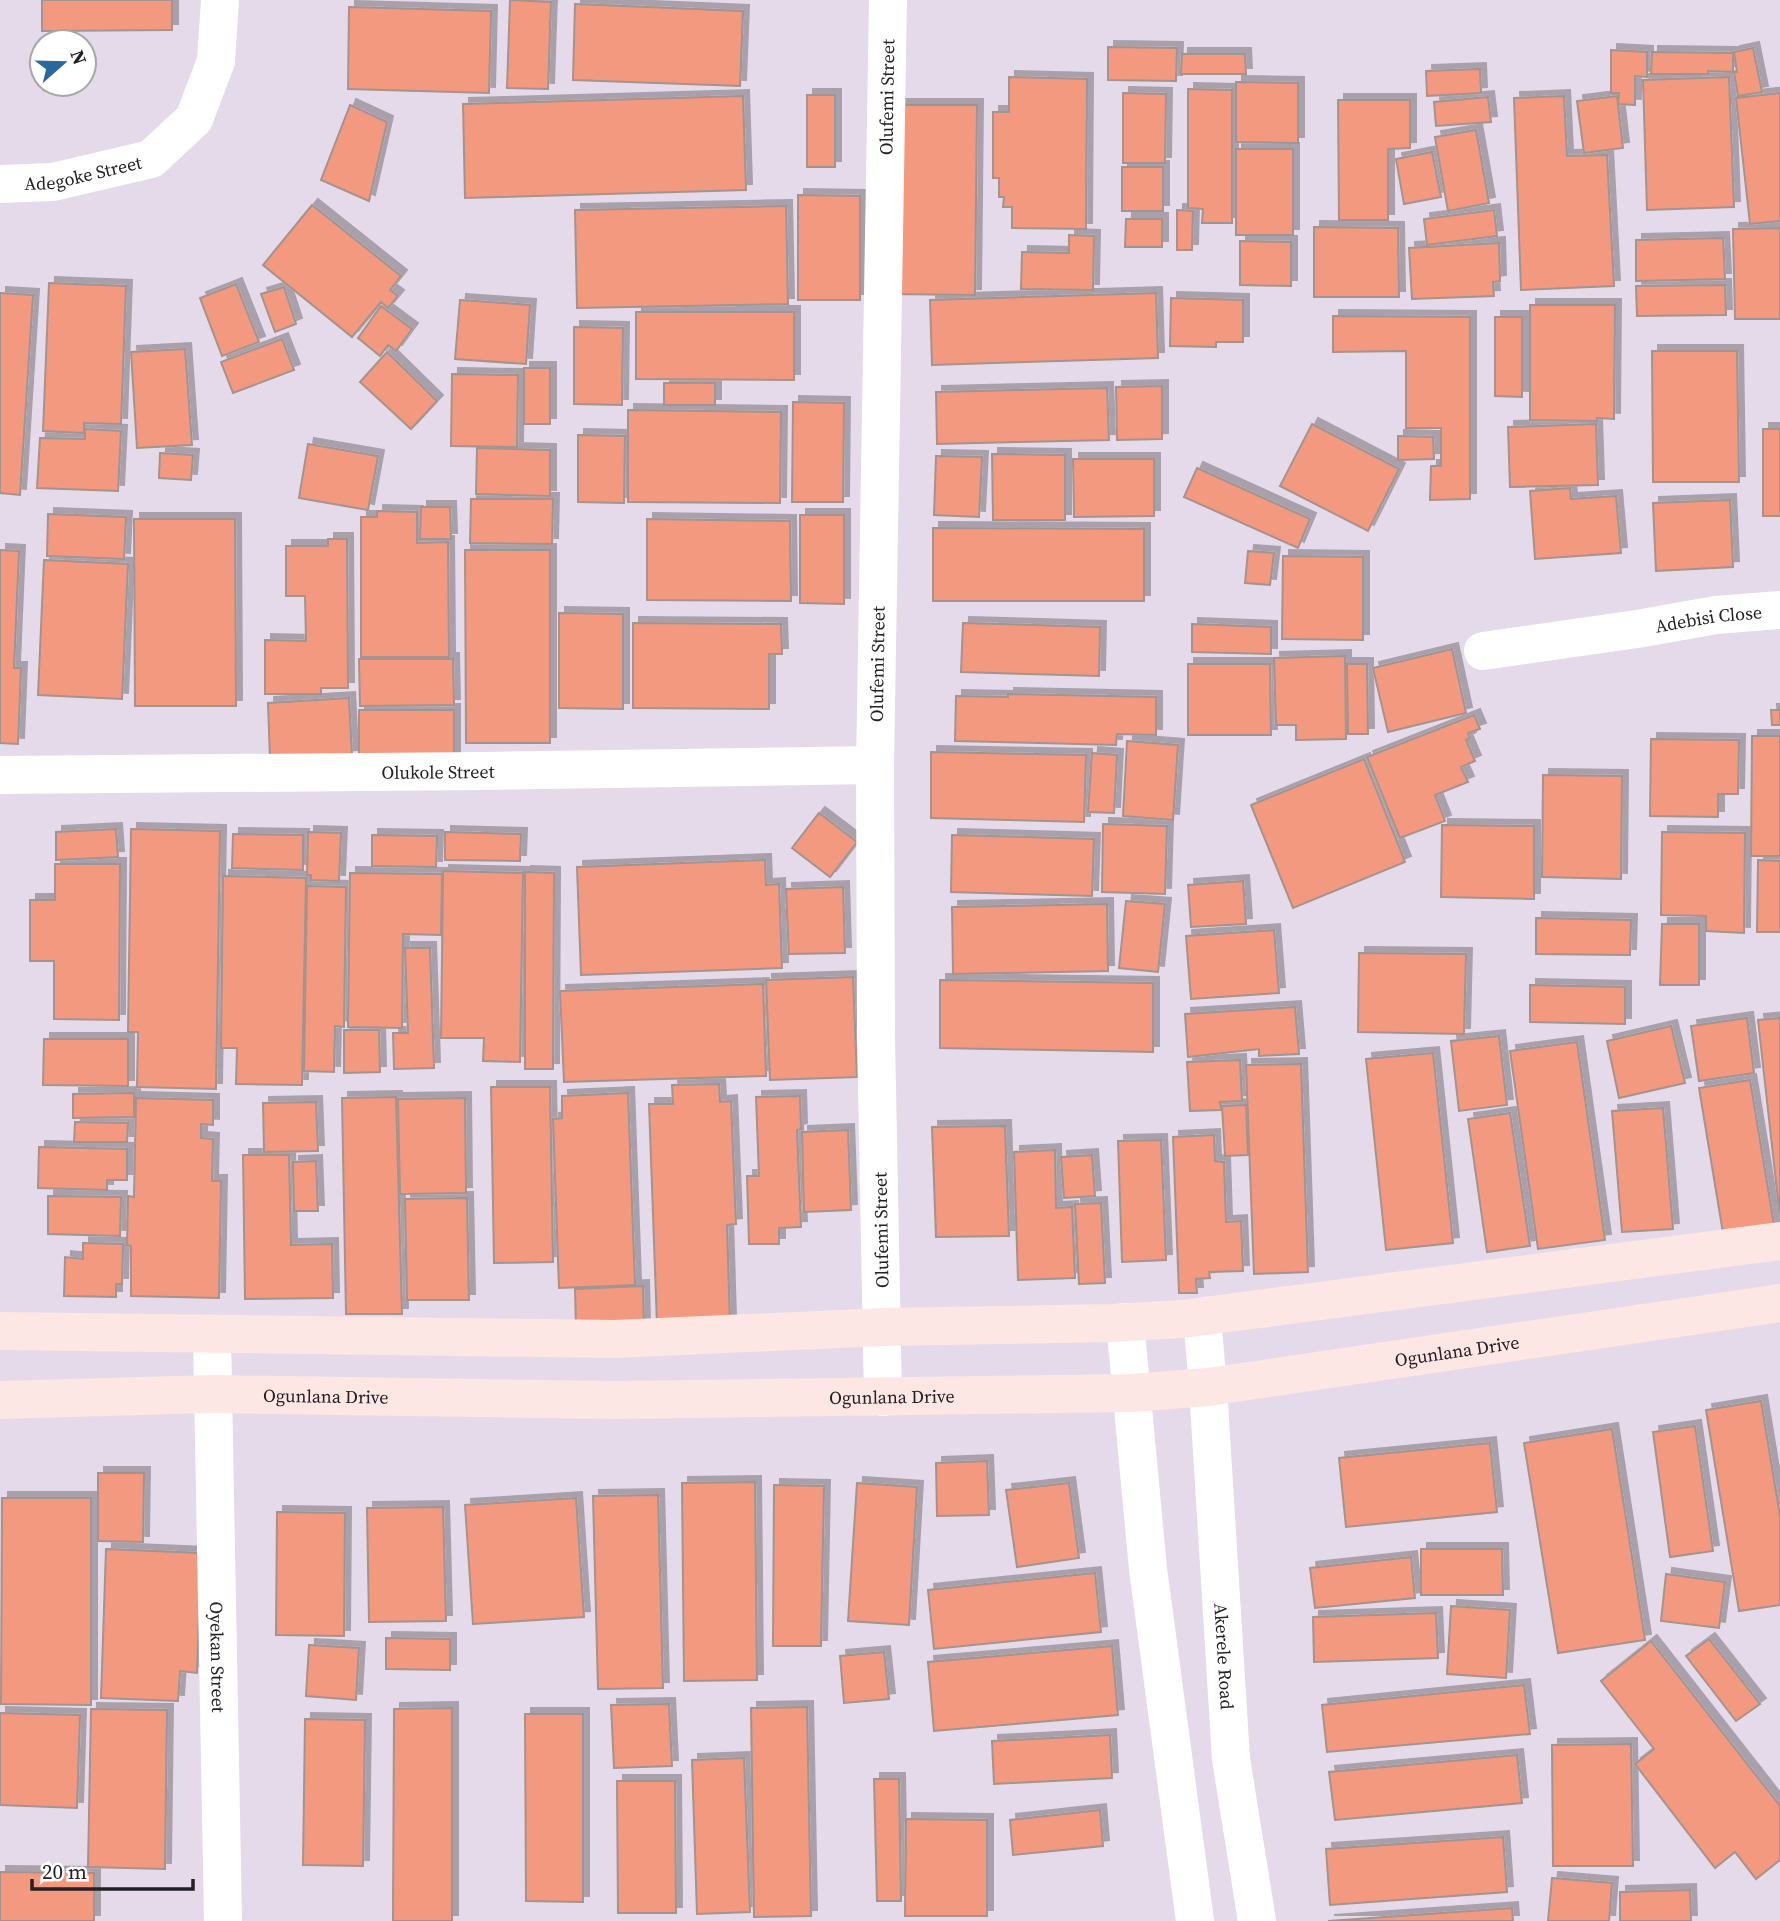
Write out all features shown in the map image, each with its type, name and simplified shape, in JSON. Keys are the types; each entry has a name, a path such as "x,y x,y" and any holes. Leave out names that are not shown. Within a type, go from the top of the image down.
{"main road":[{"path":"0,1331 615,1339 883,1327 1125,1322 1202,1317 1780,1241"},
{"name":"Ogunlana Drive","path":"0,1400 212,1394 615,1400 1130,1393 1208,1387 1780,1303"}],"street":[{"name":"Adegoke Street","path":"0,184 53,182 151,159 194,119 216,61 220,0"},
{"name":"Olufemi Street","path":"883,1396 876,1037 875,765 888,0"},
{"name":"Adebisi Close","path":"1483,651 1716,615 1780,610"},
{"name":"Olukole Street","path":"0,775 875,765"},
{"name":"Akerele Road","path":"1202,1317 1231,1759 1256,1921"},
{"path":"1125,1322 1148,1569 1195,1921"},
{"name":"Oyekan Street","path":"212,1335 223,1921"}],"building":[{"path":"42,0 172,0 172,30 42,28"},
{"path":"510,0 551,2 548,89 507,88"},
{"path":"575,4 743,11 740,86 573,80"},
{"path":"349,7 491,11 489,93 348,89"},
{"path":"1108,47 1177,48 1176,81 1108,80"},
{"path":"1753,48 1762,92 1738,96 1734,52"},
{"path":"1611,50 1647,52 1647,77 1635,76 1635,105 1618,104 1619,93 1611,93"},
{"path":"1652,52 1733,53 1733,72 1651,74"},
{"path":"1182,54 1245,54 1246,74 1181,74"},
{"path":"1480,69 1481,93 1427,96 1426,71"},
{"path":"1009,77 1087,79 1086,229 1012,228 1012,207 1003,207 1004,197 999,197 999,178 993,178 993,112 1009,112"},
{"path":"1729,77 1734,207 1647,210 1643,80"},
{"path":"1236,82 1298,83 1298,143 1236,142"},
{"path":"1188,89 1232,90 1232,223 1202,223 1203,209 1188,208"},
{"path":"1123,93 1166,94 1165,163 1123,163"},
{"path":"1780,93 1780,221 1750,224 1736,98"},
{"path":"807,95 835,95 835,167 807,167"},
{"path":"743,96 746,190 465,198 463,104"},
{"path":"1564,96 1567,156 1607,155 1614,286 1521,290 1514,98"},
{"path":"1617,96 1623,148 1584,153 1577,101"},
{"path":"1488,97 1491,122 1436,126 1434,102"},
{"path":"1338,100 1410,100 1410,148 1388,149 1388,220 1339,220"},
{"path":"350,105 387,122 369,201 321,180"},
{"path":"889,105 977,105 975,295 887,294"},
{"path":"1476,130 1489,203 1448,211 1435,137"},
{"path":"1236,149 1293,149 1293,235 1236,235"},
{"path":"1432,152 1441,197 1404,204 1396,159"},
{"path":"1122,167 1163,167 1163,211 1122,211"},
{"path":"798,195 860,196 860,300 798,300"},
{"path":"312,205 401,276 390,290 398,296 388,308 381,302 352,337 263,265"},
{"path":"786,206 788,304 577,308 575,210"},
{"path":"1177,210 1193,211 1192,250 1177,250"},
{"path":"1494,210 1497,236 1427,245 1424,219"},
{"path":"1126,219 1162,219 1162,247 1125,247"},
{"path":"1314,227 1398,228 1399,297 1314,297"},
{"path":"1780,228 1780,319 1735,319 1733,229"},
{"path":"1069,235 1094,236 1093,290 1021,289 1022,252 1069,253"},
{"path":"1723,238 1725,279 1636,281 1636,240"},
{"path":"1240,241 1291,242 1291,286 1240,285"},
{"path":"1499,243 1500,281 1493,282 1494,296 1412,299 1409,248"},
{"path":"49,283 126,286 121,424 84,423 84,433 43,431"},
{"path":"236,284 259,342 222,356 200,298"},
{"path":"1725,285 1726,315 1637,316 1636,286"},
{"path":"284,287 296,324 275,332 261,294"},
{"path":"0,293 33,295 20,495 0,493"},
{"path":"1156,293 1158,358 932,365 930,300"},
{"path":"1171,298 1243,300 1243,342 1216,342 1216,347 1170,346"},
{"path":"460,300 530,305 526,364 455,359"},
{"path":"1530,305 1615,305 1614,419 1530,420"},
{"path":"381,306 412,329 396,351 388,345 380,356 358,338"},
{"path":"636,312 794,312 794,380 636,379"},
{"path":"1333,316 1470,317 1470,499 1430,500 1431,466 1441,466 1441,428 1406,428 1406,351 1333,352"},
{"path":"1495,317 1522,317 1522,397 1495,396"},
{"path":"574,327 623,328 622,405 574,404"},
{"path":"282,339 294,370 233,393 221,362"},
{"path":"185,349 192,445 137,448 131,352"},
{"path":"1652,351 1737,351 1739,482 1653,482"},
{"path":"387,352 437,401 411,429 360,382"},
{"path":"524,368 550,368 550,424 524,424"},
{"path":"452,374 518,375 517,447 451,446"},
{"path":"664,383 715,383 715,405 664,405"},
{"path":"1162,386 1162,439 1117,440 1116,387"},
{"path":"1107,388 1109,440 937,444 936,392"},
{"path":"793,402 844,403 843,502 792,502"},
{"path":"628,410 781,412 780,503 628,502"},
{"path":"1312,424 1399,469 1368,531 1280,486"},
{"path":"1596,424 1598,485 1510,487 1508,427"},
{"path":"85,429 121,431 118,491 37,488 40,438 85,439"},
{"path":"1763,429 1780,429 1780,516 1763,516"},
{"path":"578,435 625,436 624,503 578,502"},
{"path":"1398,436 1433,437 1434,459 1398,460"},
{"path":"308,444 378,456 368,510 299,498"},
{"path":"477,448 550,450 550,496 476,494"},
{"path":"160,453 193,455 191,480 159,478"},
{"path":"992,454 1065,455 1065,520 993,520"},
{"path":"936,456 982,457 979,517 934,515"},
{"path":"1073,459 1154,459 1154,516 1074,517"},
{"path":"1197,468 1310,519 1298,548 1184,497"},
{"path":"1570,488 1571,499 1616,496 1621,553 1535,559 1530,491"},
{"path":"471,499 553,499 552,544 470,543"},
{"path":"1730,500 1733,567 1656,571 1653,503"},
{"path":"421,507 450,507 451,539 420,539"},
{"path":"377,511 417,512 417,543 448,542 449,657 361,657 361,517 377,517"},
{"path":"48,514 126,517 124,559 47,556"},
{"path":"800,515 844,515 844,604 800,603"},
{"path":"134,519 235,519 236,706 135,706"},
{"path":"647,519 790,521 791,601 647,600"},
{"path":"933,528 1144,529 1144,601 933,601"},
{"path":"328,539 347,539 348,688 321,688 321,694 265,694 265,640 306,641 305,596 286,596 286,546 328,546"},
{"path":"0,550 19,551 14,668 21,668 18,744 0,743"},
{"path":"465,550 550,550 550,743 466,743"},
{"path":"1248,551 1274,553 1270,585 1245,583"},
{"path":"1283,556 1363,557 1363,640 1282,639"},
{"path":"44,560 128,564 122,699 38,695"},
{"path":"559,613 623,614 623,709 559,708"},
{"path":"633,623 781,624 782,654 769,654 769,709 633,708"},
{"path":"963,623 1100,627 1099,676 961,672"},
{"path":"1192,624 1271,627 1271,654 1192,652"},
{"path":"1452,649 1466,713 1388,732 1373,668"},
{"path":"1345,656 1346,739 1296,740 1296,725 1276,725 1274,658"},
{"path":"359,659 453,659 454,705 360,706"},
{"path":"1188,664 1270,664 1271,735 1188,735"},
{"path":"1347,664 1367,664 1368,734 1348,734"},
{"path":"1008,694 1156,697 1156,735 1117,734 1116,745 955,741 956,696 1008,697"},
{"path":"349,698 352,756 270,760 268,703"},
{"path":"359,710 454,710 454,760 359,760"},
{"path":"1771,710 1780,710 1780,725 1772,725"},
{"path":"1474,715 1480,729 1468,733 1470,738 1466,740 1475,761 1461,767 1468,782 1435,795 1445,821 1400,838 1367,757"},
{"path":"1752,736 1780,736 1780,856 1751,856"},
{"path":"1651,739 1739,740 1738,794 1718,794 1718,817 1650,816"},
{"path":"1127,741 1178,745 1173,820 1123,816"},
{"path":"931,752 1086,755 1084,822 931,818"},
{"path":"1092,753 1117,755 1114,813 1088,812"},
{"path":"1364,759 1405,862 1293,908 1251,805"},
{"path":"1543,775 1622,776 1621,879 1542,877"},
{"path":"819,813 857,842 830,877 792,848"},
{"path":"1103,824 1167,826 1165,894 1102,892"},
{"path":"1442,825 1534,826 1534,899 1441,897"},
{"path":"116,829 118,857 56,860 56,832"},
{"path":"131,829 220,831 216,1089 137,1087 138,1032 128,1032"},
{"path":"308,832 341,833 339,881 311,880 311,875 307,875"},
{"path":"445,832 521,834 520,861 445,860"},
{"path":"1662,832 1745,833 1744,933 1706,931 1706,916 1661,915"},
{"path":"233,834 303,835 303,870 232,868"},
{"path":"372,835 437,836 436,867 372,866"},
{"path":"952,835 1094,839 1092,896 951,892"},
{"path":"765,860 766,885 779,884 782,968 581,975 577,867"},
{"path":"1758,860 1780,861 1780,932 1757,932"},
{"path":"55,864 120,864 119,1020 54,1019 54,961 30,961 30,900 55,900"},
{"path":"443,871 523,873 520,1062 483,1061 484,1038 441,1038"},
{"path":"525,872 554,873 553,1069 525,1069"},
{"path":"350,873 442,874 441,935 403,934 402,1028 348,1027"},
{"path":"223,876 306,878 302,1085 236,1084 237,1048 221,1048"},
{"path":"1243,881 1246,924 1191,927 1188,885"},
{"path":"307,886 346,887 344,1027 335,1026 334,1072 304,1071"},
{"path":"843,887 845,953 789,954 786,889"},
{"path":"1126,901 1165,904 1158,972 1119,968"},
{"path":"1107,904 1108,971 953,974 952,907"},
{"path":"1536,918 1631,920 1630,955 1536,954"},
{"path":"1662,924 1699,924 1699,985 1660,985"},
{"path":"1274,930 1279,993 1191,999 1186,936"},
{"path":"405,948 430,948 434,1068 394,1069 393,1033 408,1033"},
{"path":"1359,953 1466,954 1464,1034 1358,1032"},
{"path":"853,977 857,1077 770,1080 766,980"},
{"path":"940,980 1153,983 1153,1052 940,1048"},
{"path":"763,984 766,1076 564,1082 560,991"},
{"path":"1530,985 1625,987 1625,1024 1530,1022"},
{"path":"1295,1007 1299,1054 1259,1056 1259,1049 1188,1057 1185,1014"},
{"path":"1747,1018 1754,1073 1699,1081 1691,1026"},
{"path":"1780,1018 1780,1218 1758,1020"},
{"path":"1671,1026 1685,1083 1619,1098 1607,1041"},
{"path":"344,1030 379,1030 380,1072 344,1073"},
{"path":"1499,1036 1507,1105 1459,1111 1451,1041"},
{"path":"44,1039 128,1039 128,1086 43,1085"},
{"path":"1577,1042 1605,1240 1538,1249 1510,1051"},
{"path":"1433,1053 1453,1243 1386,1250 1366,1059"},
{"path":"1240,1060 1242,1101 1220,1102 1221,1110 1190,1111 1187,1062"},
{"path":"1301,1064 1308,1272 1254,1274 1246,1065"},
{"path":"1750,1080 1776,1237 1725,1245 1699,1088"},
{"path":"719,1084 720,1102 731,1101 736,1224 727,1225 730,1323 657,1325 649,1104 673,1104 672,1085"},
{"path":"491,1087 550,1087 553,1262 494,1263"},
{"path":"134,1093 134,1117 73,1118 73,1094"},
{"path":"628,1093 635,1285 559,1288 553,1119 562,1118 562,1096"},
{"path":"800,1096 801,1129 797,1130 801,1227 779,1228 779,1244 749,1244 747,1176 759,1176 756,1097"},
{"path":"396,1097 402,1314 346,1314 342,1098"},
{"path":"136,1098 213,1100 213,1125 201,1124 201,1138 213,1139 212,1181 221,1181 219,1298 131,1296 131,1246 127,1245 128,1196 134,1197"},
{"path":"465,1098 466,1193 400,1194 398,1099"},
{"path":"316,1102 318,1151 264,1152 263,1103"},
{"path":"1246,1105 1248,1155 1225,1156 1222,1106"},
{"path":"1663,1108 1673,1229 1622,1232 1612,1111"},
{"path":"1510,1113 1530,1246 1487,1252 1468,1119"},
{"path":"75,1122 128,1123 127,1142 74,1142"},
{"path":"1005,1126 1009,1236 936,1237 932,1127"},
{"path":"848,1130 851,1210 804,1212 802,1132"},
{"path":"1214,1135 1215,1161 1224,1162 1226,1222 1241,1221 1243,1271 1209,1272 1210,1278 1196,1279 1197,1293 1179,1293 1173,1137"},
{"path":"1161,1140 1166,1260 1122,1262 1118,1141"},
{"path":"39,1147 127,1149 127,1180 107,1180 107,1190 38,1188"},
{"path":"1055,1150 1056,1208 1072,1207 1075,1278 1018,1280 1014,1152"},
{"path":"243,1155 289,1155 291,1245 332,1244 333,1298 245,1299"},
{"path":"1092,1155 1095,1196 1064,1198 1061,1157"},
{"path":"316,1161 318,1211 294,1211 293,1162"},
{"path":"48,1196 121,1197 120,1236 48,1234"},
{"path":"467,1198 469,1300 407,1300 405,1199"},
{"path":"1101,1203 1105,1283 1079,1284 1075,1204"},
{"path":"83,1243 123,1244 122,1284 116,1284 116,1297 64,1296 65,1257 83,1259"},
{"path":"643,1286 644,1329 576,1331 575,1289"},
{"path":"1761,1401 1780,1516 1780,1605 1739,1611 1706,1410"},
{"path":"1695,1426 1713,1551 1670,1557 1653,1432"},
{"path":"1612,1429 1645,1640 1558,1653 1524,1443"},
{"path":"1490,1443 1497,1512 1346,1527 1339,1458"},
{"path":"987,1461 989,1515 937,1516 936,1463"},
{"path":"98,1473 144,1473 143,1542 98,1541"},
{"path":"755,1482 757,1680 684,1681 682,1483"},
{"path":"857,1483 917,1487 909,1625 848,1621"},
{"path":"1069,1483 1079,1558 1017,1567 1006,1490"},
{"path":"774,1485 824,1486 821,1646 773,1646"},
{"path":"658,1495 663,1688 598,1689 593,1496"},
{"path":"2,1498 91,1498 91,1705 1,1704"},
{"path":"576,1498 584,1617 473,1624 465,1505"},
{"path":"443,1507 446,1621 369,1622 367,1508"},
{"path":"277,1512 345,1513 344,1636 276,1635"},
{"path":"106,1549 201,1553 197,1673 180,1671 178,1701 101,1698"},
{"path":"1421,1549 1502,1549 1503,1595 1421,1595"},
{"path":"1411,1557 1415,1598 1315,1608 1310,1568"},
{"path":"1095,1573 1101,1632 934,1649 928,1590"},
{"path":"1666,1574 1725,1582 1719,1628 1661,1621"},
{"path":"1451,1606 1510,1610 1506,1678 1447,1674"},
{"path":"1436,1613 1438,1658 1314,1662 1313,1617"},
{"path":"386,1638 450,1639 450,1670 386,1669"},
{"path":"1709,1639 1760,1704 1736,1721 1686,1656"},
{"path":"1651,1641 1780,1806 1780,1860 1756,1879 1735,1852 1715,1868 1635,1764 1654,1749 1601,1681"},
{"path":"309,1645 359,1648 356,1700 306,1696"},
{"path":"1112,1646 1118,1715 934,1731 928,1662"},
{"path":"884,1652 889,1699 844,1703 840,1656"},
{"path":"1524,1685 1530,1734 1327,1752 1322,1705"},
{"path":"669,1704 672,1766 614,1768 611,1705"},
{"path":"807,1707 811,1916 754,1917 751,1708"},
{"path":"452,1708 452,1921 393,1921 394,1709"},
{"path":"91,1709 167,1710 165,1869 88,1867"},
{"path":"0,1713 80,1715 77,1808 0,1805"},
{"path":"525,1714 583,1714 583,1902 526,1901"},
{"path":"305,1719 365,1720 363,1866 303,1865"},
{"path":"1110,1735 1112,1778 994,1784 992,1741"},
{"path":"1631,1744 1633,1866 1553,1866 1552,1745"},
{"path":"1517,1755 1522,1803 1335,1820 1329,1772"},
{"path":"744,1758 750,1912 697,1914 692,1760"},
{"path":"874,1779 899,1779 901,1901 877,1901"},
{"path":"617,1781 675,1781 676,1913 618,1913"},
{"path":"1100,1810 1103,1846 1013,1855 1010,1820"},
{"path":"906,1819 987,1820 987,1916 905,1916"},
{"path":"1503,1837 1507,1892 1330,1905 1326,1849"},
{"path":"0,1872 94,1873 94,1921 0,1921"},
{"path":"1552,1878 1612,1883 1609,1921 1548,1921"},
{"path":"1690,1890 1691,1921 1620,1921 1620,1892"},
{"path":"1512,1908 1513,1921 1328,1921"}]}
